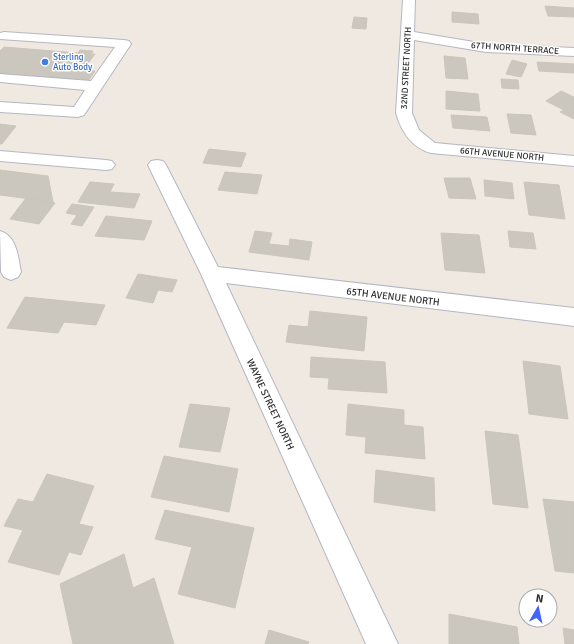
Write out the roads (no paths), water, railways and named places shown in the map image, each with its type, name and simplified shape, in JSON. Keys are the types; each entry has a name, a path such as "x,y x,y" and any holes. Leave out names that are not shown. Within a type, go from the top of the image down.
{"street":[{"name":"32ND STREET NORTH","path":"410,0 404,113 407,127 417,139 431,148"},
{"name":"67TH NORTH TERRACE","path":"408,35 486,48 574,52"},
{"path":"0,107 78,112 124,44 1,36"},
{"path":"0,78 95,86"},
{"name":"66TH AVENUE NORTH","path":"431,148 574,161"},
{"path":"0,156 106,165"},
{"name":"WAYNE STREET NORTH","path":"157,165 211,274 382,644"},
{"path":"0,238 5,245 11,272"},
{"name":"65TH AVENUE NORTH","path":"211,274 574,317"}],"place":[{"name":"Sterling Auto Body","path":"45,62"}]}
